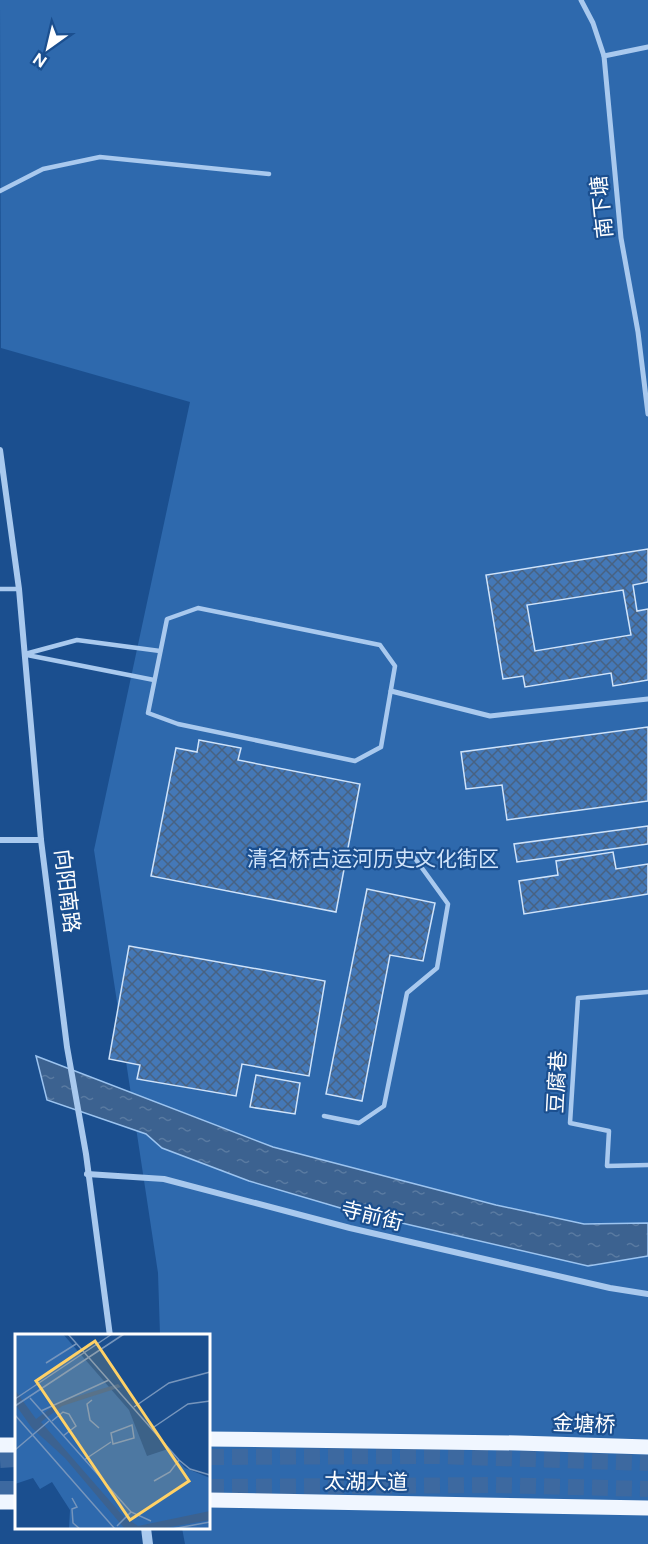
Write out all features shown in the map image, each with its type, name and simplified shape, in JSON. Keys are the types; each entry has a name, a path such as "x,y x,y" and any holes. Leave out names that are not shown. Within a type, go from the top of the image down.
{"main road":[{"name":"太湖大道","path":"210,1439 518,1443"},
{"name":"金塘桥","path":"518,1443 648,1447"},
{"name":"太湖大道","path":"210,1500 648,1508"}],"street":[{"name":"南下塘","path":"581,0 594,23 604,56 621,238 638,332 648,414"},
{"path":"604,56 645,47"},
{"name":"向阳南路","path":"0,450 19,589 41,840 67,1047 86,1154 110,1334"},
{"path":"391,691 490,716 648,699"},
{"path":"0,840 41,840"},
{"name":"寺前街","path":"87,1174 164,1179 361,1231 610,1288 648,1294"},
{"path":"146,1529 148,1544"}],"lane":[{"path":"0,191 43,169 100,157 269,174"},
{"path":"0,589 19,589"},
{"path":"198,608 380,645 395,666 381,747 355,761 178,724 148,713 154,680 167,619 198,608"},
{"path":"25,654 77,640 160,651"},
{"path":"25,654 154,680"},
{"path":"324,1116 360,1123 384,1106 407,993 437,968 448,904 414,857"},
{"name":"豆腐巷","path":"648,992 578,998 570,1123 609,1131 608,1166 648,1165"}],"green space":[{"name":"清名桥古运河历史文化街区","path":"0,0 648,0 648,1544 185,1544 182,1529 210,1529 210,1334 160,1334 158,1273 94,850 190,402 1,348"}],"water":[{"path":"36,1056 273,1147 496,1205 584,1224 648,1223 648,1256 588,1266 354,1212 249,1181 162,1148 146,1134 47,1100"}],"building":[{"path":"648,549 648,582 633,585 637,611 648,609 648,680 613,686 611,673 525,687 523,676 503,679 486,575","holes":["623,590 631,635 535,651 527,605"]},
{"path":"648,727 648,801 507,820 502,785 466,789 461,752"},
{"path":"199,740 241,748 238,760 360,784 336,912 151,876 176,748 197,752"},
{"path":"648,826 648,844 517,862 514,844"},
{"path":"613,852 616,869 648,864 648,894 524,914 519,881 558,875 556,861"},
{"path":"367,889 435,903 423,961 390,955 362,1101 326,1094"},
{"path":"129,946 325,981 309,1076 242,1064 236,1096 137,1079 140,1065 109,1059"},
{"path":"256,1075 300,1083 295,1114 250,1107"}],"tunnel":[{"path":"210,1457 437,1456 648,1463"},
{"path":"0,1460 15,1459"},
{"path":"210,1487 495,1485 648,1489"},
{"path":"0,1489 15,1489"}]}
